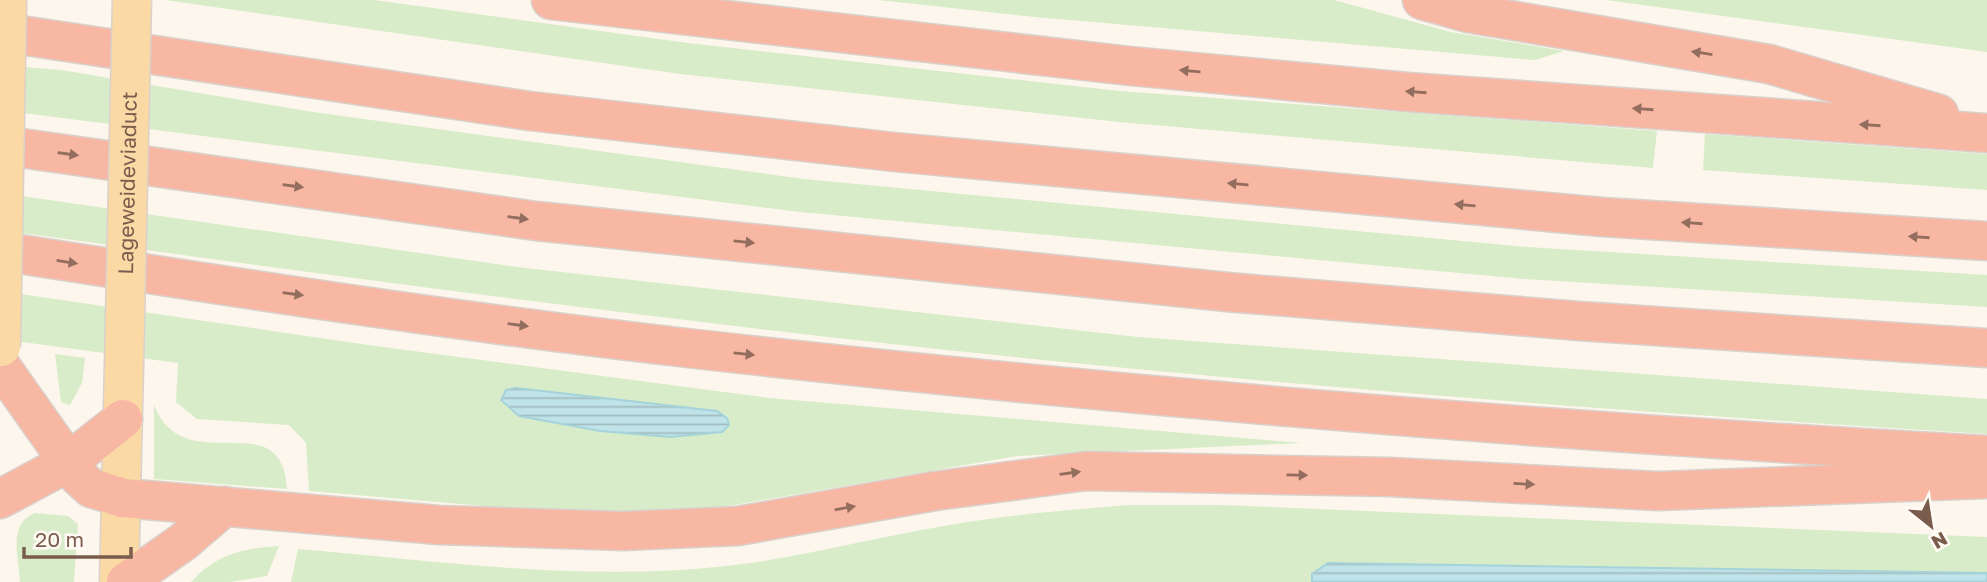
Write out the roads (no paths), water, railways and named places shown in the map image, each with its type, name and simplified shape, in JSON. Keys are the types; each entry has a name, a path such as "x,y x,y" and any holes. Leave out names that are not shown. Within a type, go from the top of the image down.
{"highway":[{"path":"551,0 1090,61 1394,90 1987,131"},
{"path":"1422,0 1468,13 1769,64 1987,131"},
{"path":"0,32 530,111 894,152 1602,217 1987,241"},
{"path":"0,145 536,220 1227,292 1579,321 1987,348"},
{"path":"0,251 181,279 692,348 1038,384 1488,422 1987,455"},
{"path":"0,361 67,463 90,488 123,498 439,525 623,531 738,526 935,491 1086,471 1390,477 1658,491 1987,479"},
{"path":"0,499 67,463 123,419"},
{"path":"126,582 183,542 225,506"}],"main road":[{"path":"0,361 7,0"},
{"name":"Lageweideviaduct","path":"119,582 123,498 132,0"}],"water":[{"path":"516,388 717,411 727,418 729,425 722,432 670,437 600,431 519,416 501,400 506,390"},
{"path":"1328,563 1987,573 1987,582 1312,582 1312,574"}]}
